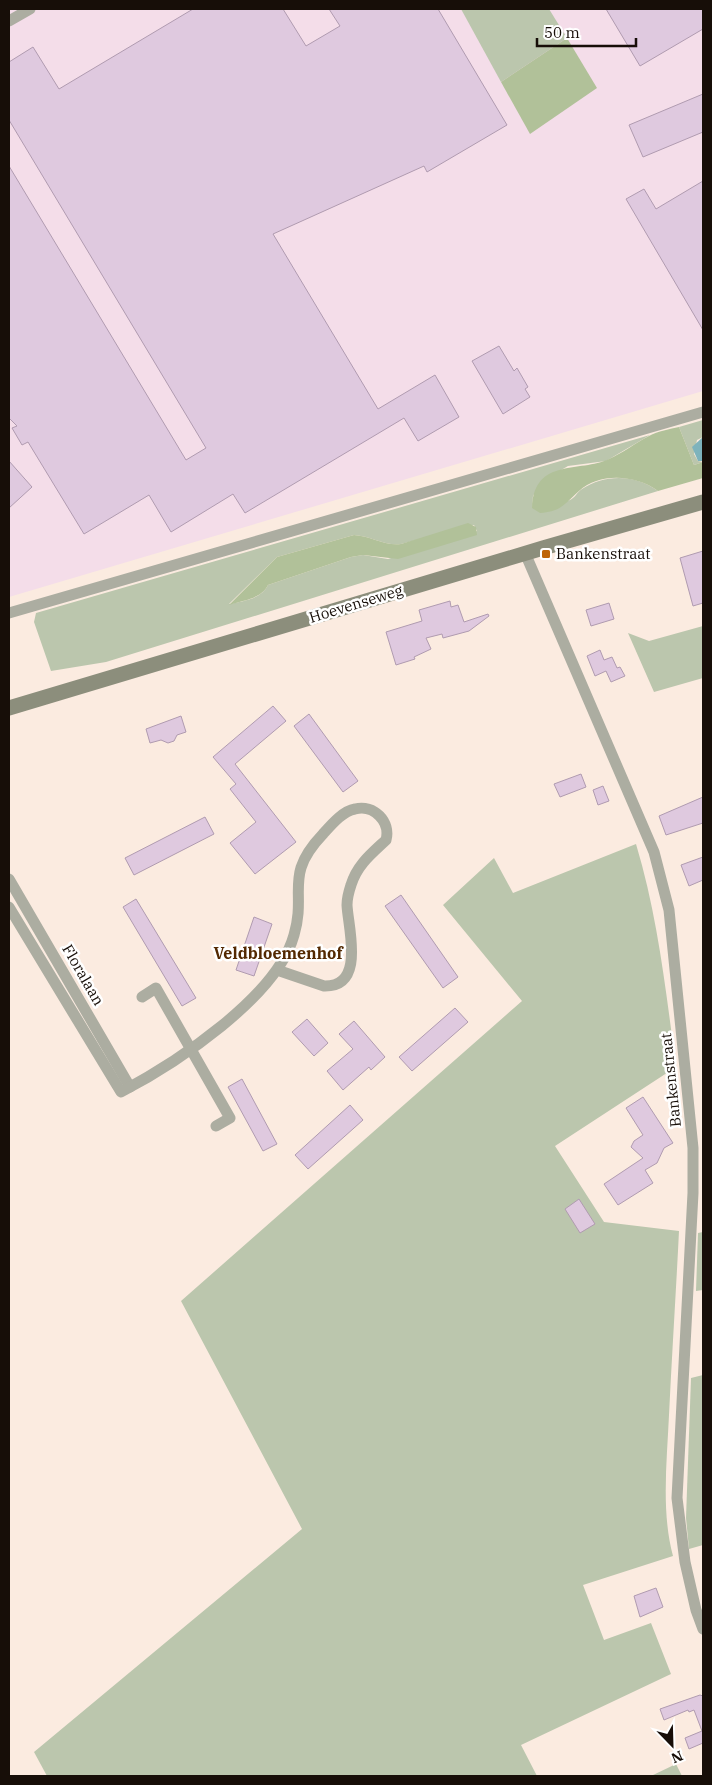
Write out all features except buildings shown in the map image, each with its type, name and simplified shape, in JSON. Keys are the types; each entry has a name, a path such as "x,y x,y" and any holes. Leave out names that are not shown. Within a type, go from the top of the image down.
{"main road":[{"name":"Hoevenseweg","path":"9,708 525,553 703,502"}],"street":[{"path":"9,21 30,9"},
{"path":"9,613 703,412"},
{"name":"Bankenstraat","path":"525,553 654,852 669,910 693,1148 693,1193 677,1498 685,1562 696,1610 703,1629"},
{"path":"126,1090 192,1048 235,1014 277,970 294,936 297,920 299,870 306,854 342,815 354,809 365,808 373,811 381,817 387,826 387,835 386,840 362,862 351,883 347,905 352,948 346,976 332,986 324,986 277,970"},
{"name":"Floralaan","path":"9,879 126,1090"},
{"name":"Floralaan","path":"9,907 126,1090"},
{"path":"142,997 156,988 192,1048 230,1118 216,1126"}],"shaded area":[{"path":"9,9 703,9 703,391 9,597"}],"green space":[{"path":"461,9 549,9 567,38 501,82"},
{"path":"567,38 597,88 530,134 501,82"},
{"path":"703,420 703,437 697,440 694,454 698,461 703,462 694,465 679,427"},
{"path":"679,427 694,465 703,462 703,478 658,491 629,479 607,478 588,485 553,511 540,513 532,508 535,492 541,481 550,474 609,459 653,434"},
{"path":"650,435 606,461 568,466 541,482 533,496 532,508 562,503 570,500 580,490 591,484 610,479 620,478 640,481 658,491 106,662 51,671 34,622 36,613","holes":["474,525 477,531 388,559 363,555 351,557 268,585 257,596 229,604 277,557 354,535 401,544"]},
{"path":"468,523 476,527 477,535 398,559 363,555 351,557 268,585 257,596 229,605 277,557 354,535 389,544 401,544"},
{"path":"703,626 703,678 654,692 628,633 649,641"},
{"path":"636,844 656,927 676,1067 555,1146 604,1222 679,1231 666,1486 667,1522 673,1556 583,1585 604,1640 651,1623 671,1674 521,1745 537,1776 47,1776 34,1752 302,1529 181,1301 522,1001 443,905 494,858 513,893"},
{"path":"703,1232 703,1290 696,1291 698,1233"},
{"path":"703,1375 703,1545 689,1549 686,1518 691,1378"},
{"path":"676,1764 682,1776 651,1776"}],"water":[{"path":"703,437 703,461 698,461 692,447"}],"place":[{"name":"Bankenstraat","path":"546,554"}],"district":[{"name":"Veldbloemenhof","path":"278,953"}]}
